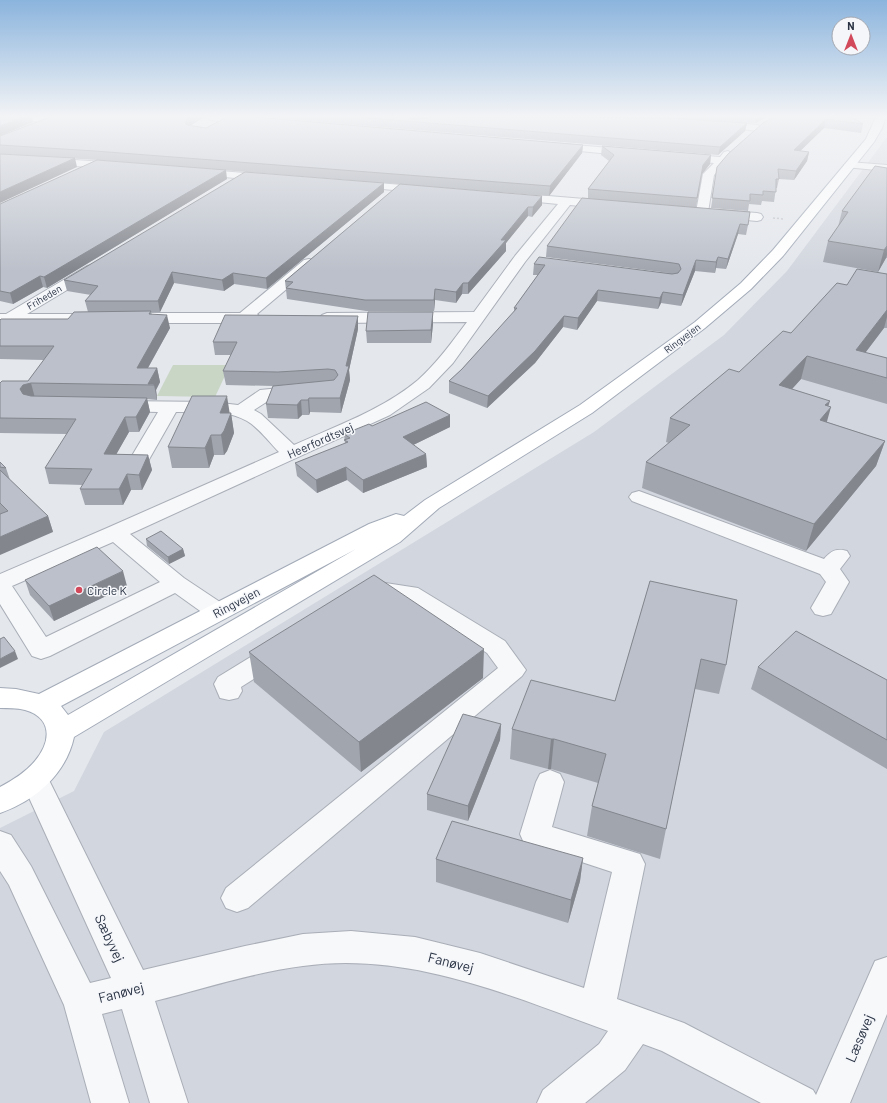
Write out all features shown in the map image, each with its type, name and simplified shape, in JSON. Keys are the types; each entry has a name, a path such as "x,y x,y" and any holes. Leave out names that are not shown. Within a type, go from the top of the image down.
{"main road":[{"name":"Ringvejen","path":"42,704 377,529 432,504 586,409 700,325 746,286 778,253 846,168"},
{"name":"Ringvejen","path":"60,732 392,537 432,504"},
{"path":"0,698 28,700 42,704 58,721 60,732 58,747 49,764 35,780 18,792 0,801"}],"street":[{"path":"72,176 88,168"},
{"path":"714,168 709,174 698,212 757,217"},
{"path":"184,171 283,179"},
{"path":"228,186 244,176"},
{"path":"344,184 436,191"},
{"path":"384,200 398,188"},
{"path":"498,196 622,206"},
{"name":"Heerfordtsvej","path":"0,584 384,412 423,384 448,360 478,317 528,260 566,202"},
{"path":"244,318 317,257"},
{"name":"Friheden","path":"4,319 104,261"},
{"path":"314,318 478,317"},
{"path":"126,318 267,318"},
{"path":"4,319 103,319"},
{"path":"241,411 266,394 315,390"},
{"path":"106,406 212,407 241,411 255,418 291,453"},
{"path":"140,459 170,407"},
{"path":"639,497 834,562 838,582 823,608"},
{"path":"115,533 176,583 218,612"},
{"path":"0,584 41,650 176,583"},
{"path":"237,898 513,670 496,647 410,593 379,589 353,605"},
{"path":"229,691 227,684 293,642"},
{"name":"Sæbyvej","path":"35,780 134,989 169,1103"},
{"path":"550,782 536,834 629,864 597,1010"},
{"path":"0,844 20,876 81,1002 110,1103"},
{"name":"Fanøvej","path":"81,1002 245,962 303,950 351,948 415,952 480,969 671,1036 800,1103"},
{"name":"Læsøvej","path":"831,1103 887,973"},
{"path":"556,1103 612,1057 636,1024"}],"shaded area":[{"path":"864,168 887,168 887,1103 0,1103 0,828 74,791 104,732 594,432 724,335 787,271"}],"green space":[{"path":"173,365 230,365 215,397 157,396"}],"building":[{"path":"0,168 52,168 0,192"},
{"path":"78,168 206,168 226,170 44,277 40,276 10,293 0,291 0,204"},
{"path":"322,168 564,168 550,186"},
{"path":"604,168 702,168 697,198 588,189"},
{"path":"717,168 798,168 796,171 778,169 779,179 776,179 776,192 763,191 763,195 750,194 750,201 712,198"},
{"path":"873,168 887,168 887,246 884,250 828,241 848,212 842,211"},
{"path":"245,172 384,183 266,278 233,273 222,280 172,272 158,301 85,301 98,286 64,280"},
{"path":"400,184 542,196 533,207 528,207 501,240 506,240 468,283 463,283 456,292 435,289 434,300 365,300 286,288 293,282 285,281"},
{"path":"582,198 750,212 748,225 740,224 728,259 718,257 716,262 696,260 683,295 663,292 660,298 598,290 578,318 564,316 535,351 488,396 449,381 462,369 517,308 514,308 545,265 534,264 539,257 672,274 678,273 681,269 679,264 547,246"},
{"path":"857,269 887,274 887,310 856,350 887,358 887,378 807,356 779,385 830,401 825,405 831,407 820,420 885,441 814,524 646,462 690,425 670,418 729,369 739,372 783,331 791,333 837,283 847,285"},
{"path":"151,311 149,314 167,315 137,368 157,368 148,384 154,385 31,383 23,385 20,389 23,394 31,396 147,398 136,417 125,417 104,454 148,455 139,475 127,474 119,489 80,489 92,469 45,468 76,419 0,418 0,383 2,381 28,381 54,346 0,346 0,320 68,319 74,312"},
{"path":"368,312 433,312 431,330 366,331"},
{"path":"225,315 358,316 346,366 349,366 340,398 309,398 308,400 301,400 297,405 266,404 273,386 334,380 338,375 335,370 328,369 278,372 223,371 237,342 213,342"},
{"path":"192,396 227,396 220,413 231,413 224,431 221,435 211,435 205,448 168,447"},
{"path":"426,402 450,415 403,437 426,454 363,480 346,467 316,480 295,463 348,442 344,440 350,438 344,434 369,424 372,426"},
{"path":"0,462 6,468 0,467"},
{"path":"0,470 48,516 0,537 0,514 8,511 0,503"},
{"path":"161,531 183,549 168,557 146,539"},
{"path":"97,547 123,571 49,606 25,580"},
{"path":"374,575 484,649 359,742 249,652"},
{"path":"650,581 737,600 726,665 701,659 666,829 592,806 606,754 512,729 531,680 615,701"},
{"path":"796,631 887,680 887,740 758,667"},
{"path":"4,637 15,651 0,659 0,639"},
{"path":"463,714 501,724 468,806 427,794"},
{"path":"452,821 583,858 571,900 436,859"}],"place":[{"name":"Circle K","path":"79,590"}]}
